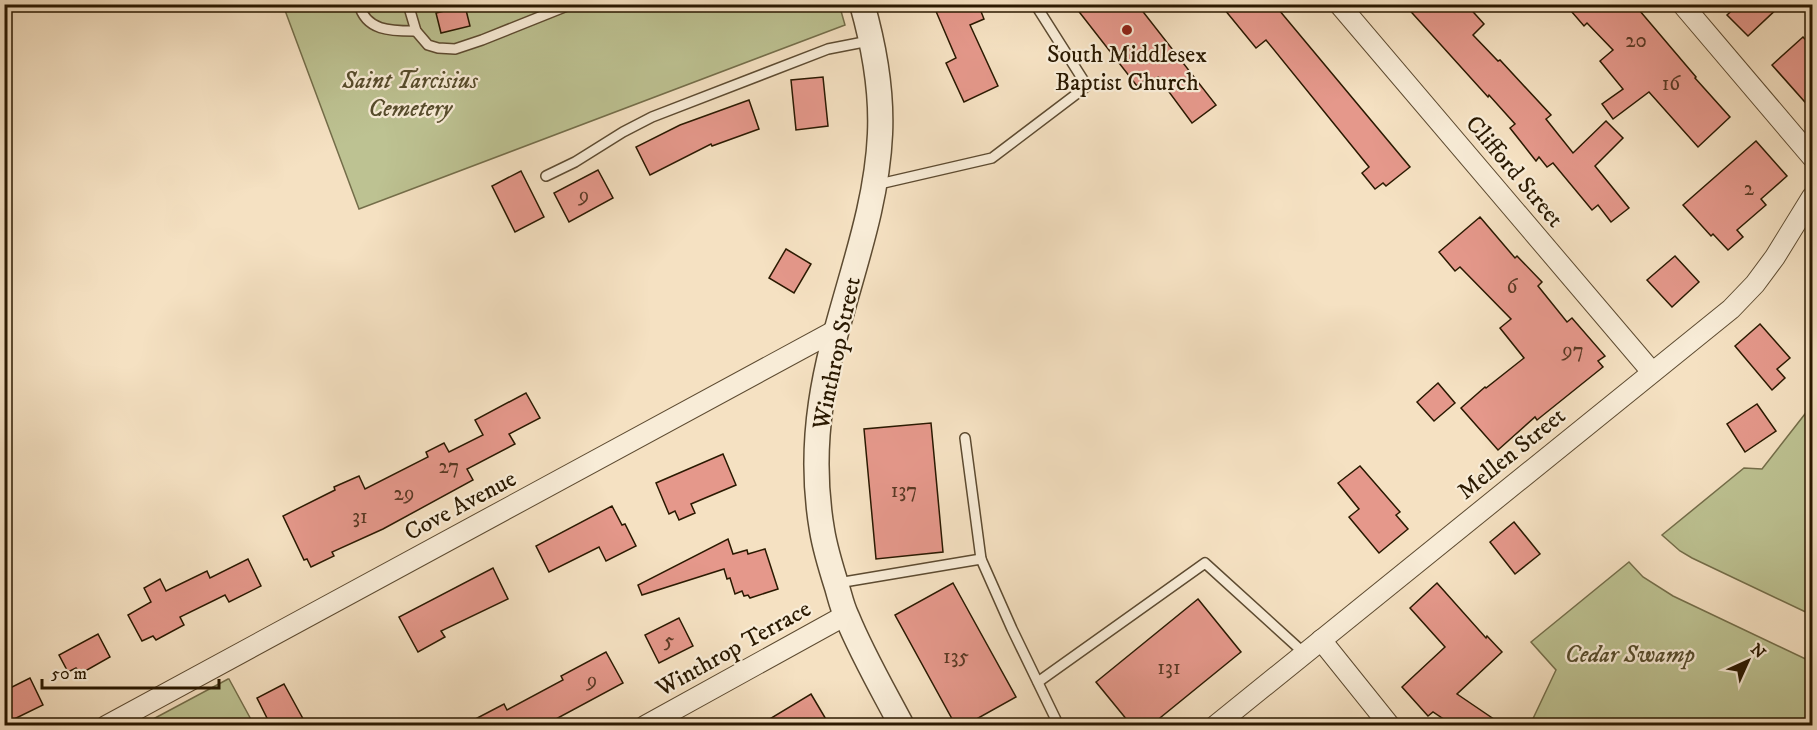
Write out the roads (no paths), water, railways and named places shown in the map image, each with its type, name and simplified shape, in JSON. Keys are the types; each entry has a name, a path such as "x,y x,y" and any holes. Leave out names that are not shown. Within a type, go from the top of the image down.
{"street":[{"name":"Clifford Street","path":"1339,4 1652,372"},
{"path":"1682,4 1812,157"},
{"name":"Winthrop Street","path":"867,6 879,97 880,124 874,185 820,403 817,441 818,483 822,531 846,615 902,726"},
{"name":"Mellen Street","path":"1215,726 1731,309 1755,284 1812,197"},
{"name":"Cove Avenue","path":"106,726 838,329"},
{"name":"Winthrop Terrace","path":"645,726 846,615"},
{"path":"1321,640 1390,726"}],"lane":[{"path":"359,4 360,12 378,28 392,32 416,31"},
{"path":"408,4 416,31 429,45 455,49 572,4"},
{"path":"874,185 992,158 1088,86 1035,4"},
{"path":"546,176 575,162 651,117 828,49 871,41"},
{"path":"965,438 981,559 1059,726"},
{"path":"836,583 981,559"},
{"path":"1038,682 1205,563 1304,653"}],"place":[{"name":"South Middlesex Baptist Church","path":"1127,30"}],"park label":[{"name":"Saint Tarcisius Cemetery","path":"410,94"},
{"name":"Cedar Swamp","path":"1630,654"}]}
